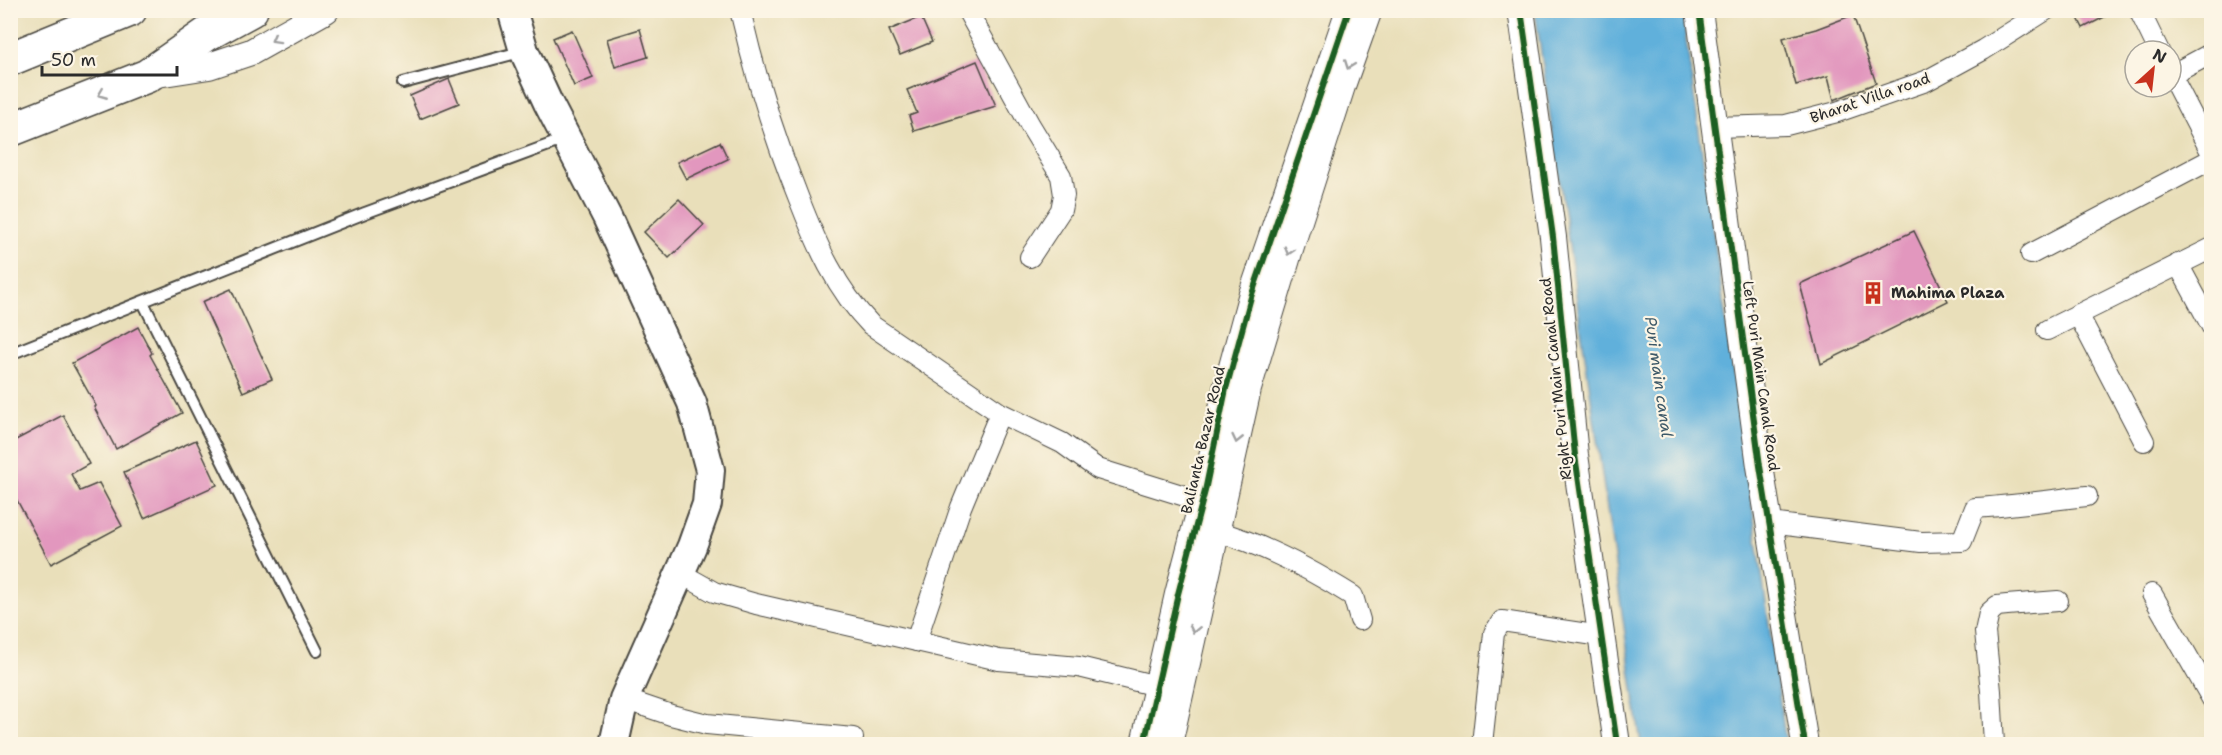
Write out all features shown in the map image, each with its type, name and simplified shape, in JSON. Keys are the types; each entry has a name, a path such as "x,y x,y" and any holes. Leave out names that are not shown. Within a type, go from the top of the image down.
{"highway":[{"path":"16,57 130,10"},
{"path":"10,130 147,76 207,34 251,10"}],"main road":[{"path":"512,10 524,51 565,138 607,217 692,403 710,470 706,504 680,573 624,699 614,744"}],"street":[{"path":"147,76 209,66 251,52 326,10"},
{"path":"740,10 771,123 811,230 831,272 853,307 871,325 1000,413 1062,443 1098,469 1201,501"},
{"path":"968,10 1030,125 1061,176 1064,195 1061,210 1030,257"},
{"name":"Balianta Bazar Road","path":"1144,744 1205,491 1226,389 1251,297 1349,10"},
{"path":"1175,743 1215,531 1248,389 1343,83 1369,10"},
{"name":"Right Puri Main Canal Road","path":"1521,10 1553,237 1575,455 1617,744"},
{"name":"Left Puri Main Canal Road","path":"1699,10 1770,523 1805,744"},
{"name":"Bharat Villa road","path":"1714,127 1786,125 1837,112 1926,81 1983,50 2046,10"},
{"path":"2139,10 2153,39"},
{"path":"2183,68 2211,53"},
{"path":"2183,99 2211,154"},
{"path":"2031,254 2211,159"},
{"path":"2047,330 2211,248"},
{"path":"2178,264 2211,327"},
{"path":"2079,314 2144,441"},
{"path":"916,641 961,507 1000,413"},
{"path":"1770,523 1921,542 1962,541 1975,508 2087,496"},
{"path":"1215,531 1236,537 1318,574 1353,596 1360,620"},
{"path":"680,573 714,592 746,601 999,660 1079,667 1157,686"},
{"path":"2152,594 2211,699"},
{"path":"1994,744 1985,632 1989,613 1996,606 2058,601"},
{"path":"1482,744 1494,633 1503,621 1601,636"},
{"path":"624,699 707,724 853,738"}],"lane":[{"path":"403,82 524,51"},
{"path":"10,354 365,213 565,138"},
{"path":"143,302 317,651"}],"water":[{"name":"Puri main canal","path":"1535,11 1682,11 1786,744 1641,744"}],"building":[{"path":"2074,10 2118,10 2083,28"},
{"path":"1853,15 1876,83 1834,100 1828,76 1796,85 1783,38"},
{"path":"921,17 932,42 900,55 889,30"},
{"path":"640,29 648,57 615,67 607,39"},
{"path":"572,30 593,78 574,86 553,38"},
{"path":"977,61 996,106 914,131 909,116 917,113 907,90"},
{"path":"449,79 459,103 420,119 410,96"},
{"path":"720,142 728,159 686,179 677,162"},
{"path":"679,199 704,225 669,258 644,232"},
{"name":"Mahima Plaza","path":"1914,231 1948,301 1821,364 1800,284"},
{"path":"231,289 272,379 243,392 202,302"},
{"path":"138,327 152,353 150,355 182,413 116,449 72,363"},
{"path":"63,415 89,464 71,474 80,491 99,483 122,526 51,564 10,487 10,443"},
{"path":"196,440 217,485 144,518 124,472"}],"cycle path":[{"path":"1144,744 1178,594 1205,491 1226,389 1251,297 1349,10"},
{"path":"1521,10 1553,237 1575,455 1617,744"},
{"path":"1699,10 1760,466 1805,744"}],"place":[{"name":"Mahima Plaza","path":"1873,293"}]}
